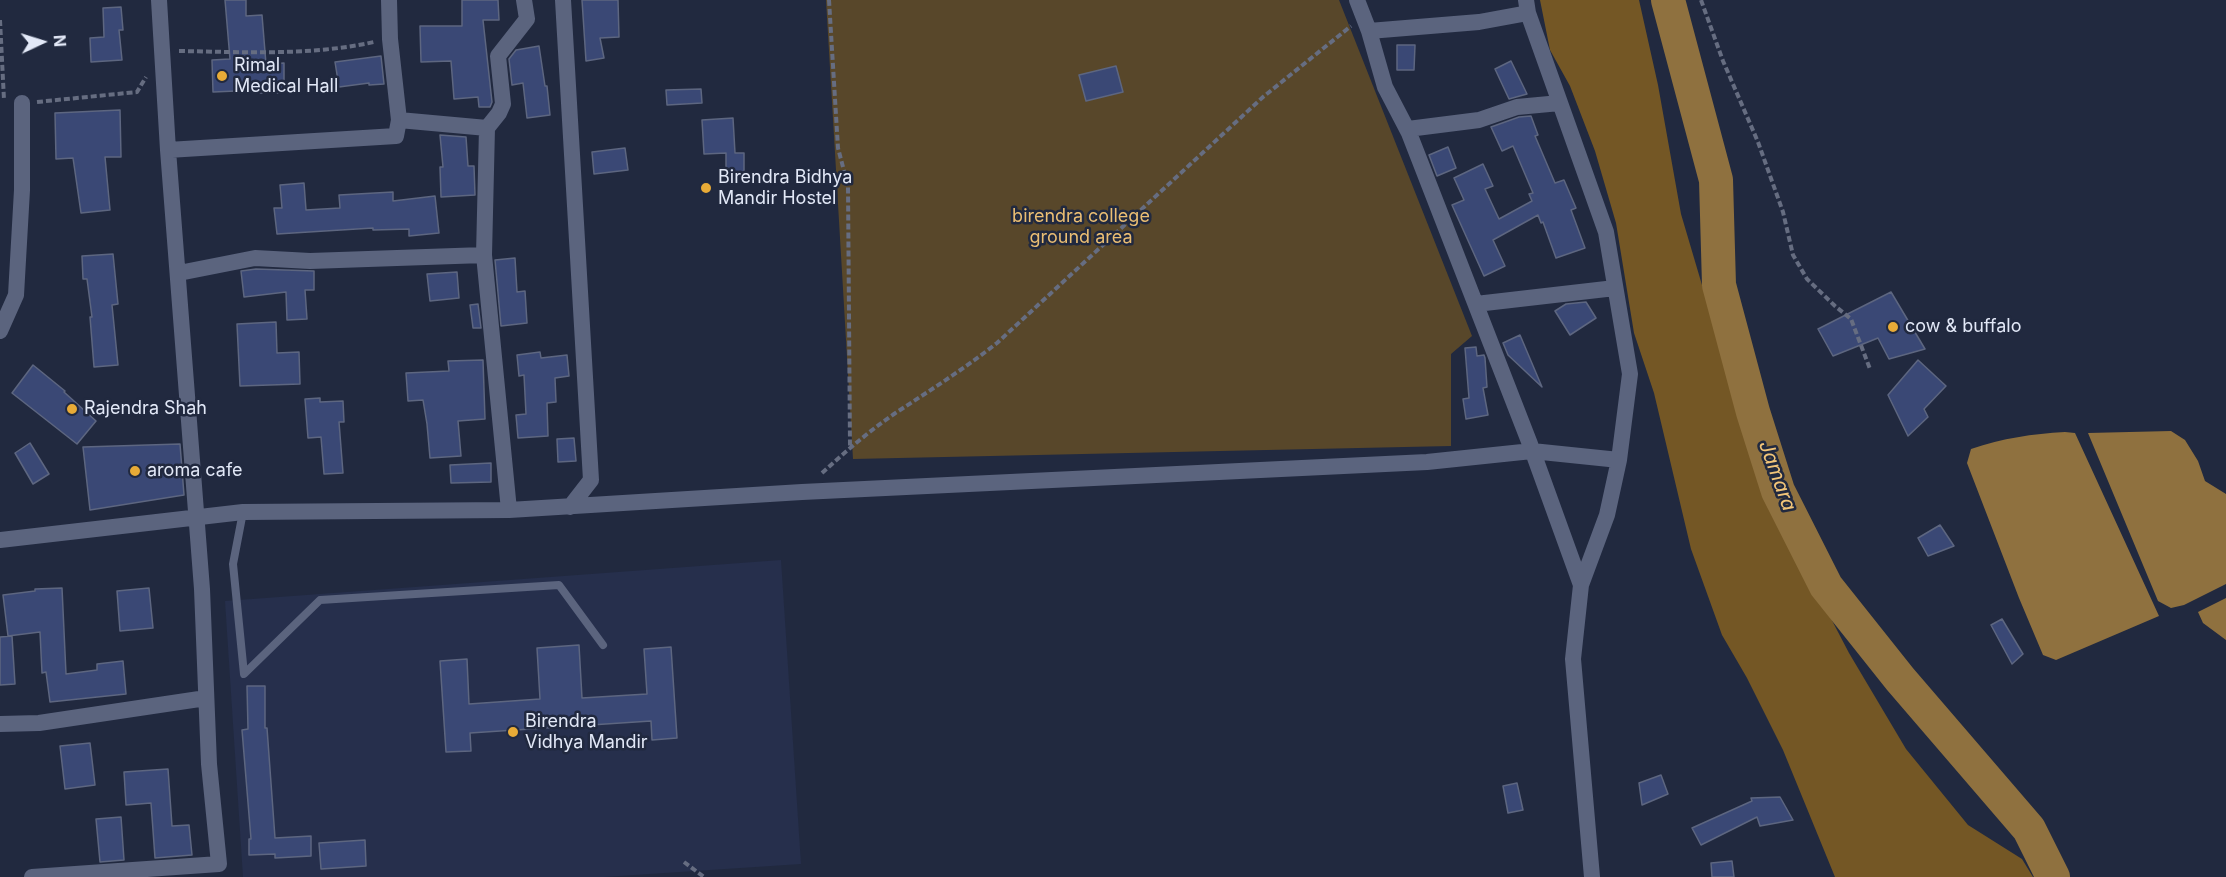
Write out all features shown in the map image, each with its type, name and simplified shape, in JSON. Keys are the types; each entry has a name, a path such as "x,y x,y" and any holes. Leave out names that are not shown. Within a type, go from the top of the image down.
{"street":[{"path":"32,877 219,864 209,764 197,516 168,150 159,0"},
{"path":"168,150 396,136 399,120 390,39 389,0"},
{"path":"509,510 484,255 487,128 503,104 498,56 527,19 524,0"},
{"path":"563,0 591,480 570,507"},
{"path":"1359,5 1385,87 1408,129 1581,585"},
{"path":"1369,31 1479,22 1527,7 1606,232 1630,374 1619,460 1607,515 1581,585 1573,659 1592,877"},
{"path":"0,331 16,295 22,190 22,103"},
{"path":"1408,129 1479,120 1517,107 1560,103"},
{"path":"399,120 487,128"},
{"path":"179,273 255,258 310,261 484,255"},
{"path":"1476,304 1615,288"},
{"path":"0,540 243,512 509,510 802,492 1427,462 1532,451 1619,460"},
{"path":"0,724 39,723 206,698"}],"lane":[{"path":"243,512 234,564 244,674 320,600 559,585 603,645"}],"path":[{"path":"829,0 838,148 848,186 850,447"},
{"path":"1701,0 1723,61 1758,142 1783,212 1793,255 1807,279 1851,319 1870,369"},
{"path":"802,492 850,447 998,343 1263,97 1355,24 1359,5"},
{"path":"0,20 4,103"},
{"path":"22,103 137,92 162,51 291,52 343,48 390,39"},
{"path":"684,862 704,877"}],"shaded area":[{"path":"1540,0 1639,0 1658,85 1681,214 1744,427 1780,521 1849,653 1906,749 1968,825 2022,859 2033,877 1835,877 1783,750 1747,678 1722,635 1691,549 1654,393 1634,333 1616,223 1595,151 1570,86 1550,50"},
{"path":"2171,431 2185,440 2198,461 2205,481 2226,494 2226,584 2184,605 2171,608 2158,601 2088,433"},
{"path":"2075,433 2159,616 2056,660 2043,655 1967,463 1971,449 1983,445 2018,437"},
{"name":"Birendra Vidhya Mandir","path":"781,560 801,864 604,877 243,877 225,601"},
{"path":"2226,598 2226,640 2203,623 2198,612"}],"green space":[{"name":"birendra college ground area","path":"826,0 1339,0 1472,336 1451,354 1451,446 853,459"}],"building":[{"path":"225,0 246,0 246,16 262,15 266,64 284,63 284,93 260,93 260,90 213,92 212,60 230,59"},
{"path":"462,0 498,0 499,20 483,20 492,102 490,107 479,107 478,97 454,99 451,61 421,62 420,26 462,26"},
{"path":"582,0 618,0 619,37 600,38 604,58 586,61"},
{"path":"121,7 123,30 119,30 122,60 91,62 90,38 104,37 103,8"},
{"path":"1397,45 1415,45 1414,70 1397,70"},
{"path":"539,46 550,115 527,118 523,83 512,85 509,59 516,50"},
{"path":"381,56 384,84 369,85 369,83 339,87 335,62"},
{"path":"1511,61 1527,94 1509,99 1495,69"},
{"path":"1116,66 1123,92 1086,101 1079,75"},
{"path":"701,89 702,103 667,105 666,90"},
{"path":"120,110 121,157 105,157 110,210 81,213 73,158 56,159 55,113"},
{"path":"1531,116 1538,135 1535,136 1555,183 1564,180 1576,208 1571,210 1585,248 1556,258 1543,222 1541,223 1538,215 1493,240 1505,266 1484,276 1452,205 1464,200 1454,178 1483,164 1493,186 1485,189 1499,219 1532,201 1529,194 1533,193 1513,146 1502,151 1491,127 1519,117"},
{"path":"733,118 735,153 744,153 744,174 726,175 726,153 704,154 702,120"},
{"path":"440,135 466,137 468,166 474,166 475,195 441,197 440,167 443,167"},
{"path":"1448,147 1456,168 1437,176 1429,155"},
{"path":"625,148 628,170 594,174 592,152"},
{"path":"304,183 306,210 340,208 339,195 393,192 393,201 435,196 439,233 409,236 409,229 373,230 373,228 277,234 274,208 282,208 280,185"},
{"path":"113,254 118,304 112,305 118,365 94,367 90,317 92,317 87,279 83,279 82,256"},
{"path":"515,258 517,292 525,291 527,323 501,326 495,260"},
{"path":"256,269 314,271 314,290 305,290 307,319 287,320 286,292 244,297 241,271"},
{"path":"457,272 459,298 430,301 427,274"},
{"path":"1891,292 1925,349 1889,359 1878,338 1833,356 1818,329"},
{"path":"1586,302 1596,318 1570,335 1555,311 1566,304"},
{"path":"478,304 481,328 473,328 470,305"},
{"path":"276,322 277,353 299,352 300,384 240,386 237,324"},
{"path":"1520,335 1542,387 1508,355 1503,343"},
{"path":"1476,347 1477,356 1484,355 1485,358 1487,387 1483,388 1488,415 1466,419 1463,399 1469,398 1465,348"},
{"path":"540,352 541,358 567,355 569,376 555,378 556,402 547,403 548,436 518,438 516,415 526,414 524,375 519,376 517,355"},
{"path":"483,360 485,419 458,421 461,456 430,458 423,400 408,401 406,373 449,371 448,361"},
{"path":"1918,360 1946,386 1924,409 1928,417 1908,436 1888,395"},
{"path":"33,365 65,391 96,421 77,444 12,393"},
{"path":"320,398 320,402 343,401 344,422 339,422 343,473 324,474 321,437 308,438 305,399"},
{"path":"574,438 576,461 558,462 557,439"},
{"path":"30,443 49,474 33,484 15,453"},
{"name":"aroma cafe","path":"180,444 184,495 90,510 83,447"},
{"path":"491,463 491,482 451,483 450,465"},
{"path":"1940,525 1954,546 1928,556 1918,538"},
{"path":"62,588 66,674 97,670 97,664 123,661 126,694 50,702 46,672 42,673 40,632 8,636 3,595 35,591 35,589"},
{"path":"149,588 153,628 120,631 117,591"},
{"path":"2002,619 2023,654 2012,664 1991,625"},
{"path":"12,636 15,684 0,685 0,637"},
{"name":"Birendra Vidhya Mandir","path":"579,645 582,698 647,694 644,649 671,647 677,738 652,740 651,721 470,733 471,751 446,752 440,661 467,659 469,704 540,699 537,648"},
{"path":"247,686 265,686 265,728 267,728 275,838 311,836 311,856 275,858 275,854 249,855 249,839 251,839 242,730 248,729"},
{"path":"90,743 95,785 65,789 60,746"},
{"path":"168,769 172,826 189,825 192,855 155,858 151,803 126,805 124,772"},
{"path":"1661,775 1668,794 1642,805 1639,783"},
{"path":"1517,783 1523,810 1508,813 1503,786"},
{"path":"1780,797 1793,820 1760,826 1757,817 1701,845 1692,828 1752,801 1751,798"},
{"path":"121,817 124,860 100,862 96,819"},
{"path":"365,840 366,866 321,869 319,843"},
{"path":"1732,861 1734,877 1712,877 1711,863"}],"waterway":[{"name":"Jamara","path":"1668,0 1716,180 1719,285 1753,412 1778,491 1826,586 1900,679 2029,829 2053,877"}],"place":[{"name":"Rimal Medical Hall","path":"222,76"},
{"name":"Birendra Bidhya Mandir Hostel","path":"706,188"},
{"name":"cow & buffalo","path":"1893,327"},
{"name":"Rajendra Shah","path":"72,409"},
{"name":"aroma cafe","path":"135,471"},
{"name":"Birendra Vidhya Mandir","path":"513,732"}]}
